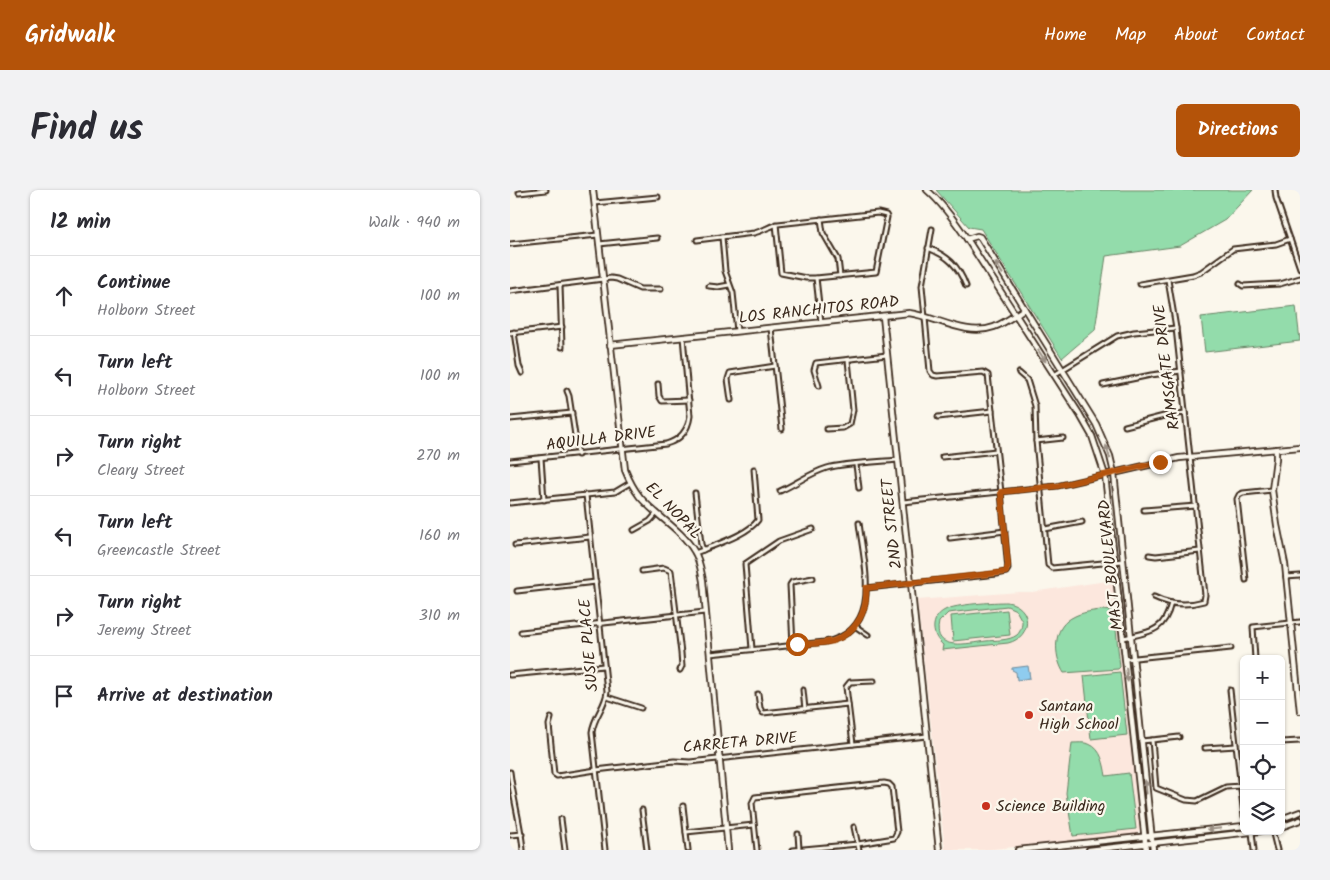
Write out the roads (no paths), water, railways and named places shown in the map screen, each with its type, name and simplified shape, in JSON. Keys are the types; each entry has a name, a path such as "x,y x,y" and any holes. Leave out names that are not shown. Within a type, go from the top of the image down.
{"street":[{"path":"519,193 546,190"},
{"name":"EL NOPAL","path":"594,190 621,449 625,470 630,483 640,498 688,541 695,553 703,581 728,850"},
{"name":"MAST BOULEVARD","path":"927,190 938,199 967,239 1054,375 1092,436 1105,475 1116,561 1146,850"},
{"path":"1275,190 1300,268"},
{"path":"595,203 658,197"},
{"path":"697,240 754,233 776,224 878,213 886,215 887,218 876,272 816,278 781,273 776,224"},
{"path":"822,219 823,233 838,259 840,276"},
{"path":"866,588 1006,572 1008,565 992,411 986,372 933,375 930,371 922,286 932,230"},
{"path":"510,244 598,235"},
{"name":"MAST BOULEVARD","path":"967,239 971,236 980,238 1103,437 1110,456 1114,473 1153,850"},
{"path":"722,237 725,271 733,293 738,331"},
{"path":"599,244 657,238"},
{"path":"1140,284 1201,272 1233,250 1241,247 1276,244 1290,239"},
{"path":"928,248 942,254 952,262 960,272 966,286"},
{"path":"816,278 821,322"},
{"path":"1240,284 1244,286 1280,284 1300,278"},
{"path":"510,291 603,279 617,279 640,288 661,288"},
{"name":"RAMSGATE DRIVE","path":"1168,280 1176,328 1205,595 1204,601 1186,604 1171,603"},
{"path":"560,285 562,347"},
{"path":"709,286 718,288 729,285"},
{"name":"LOS RANCHITOS ROAD","path":"610,345 909,313 975,330 996,327 1024,309"},
{"name":"2ND STREET","path":"883,316 939,850"},
{"path":"522,373 512,332 562,327"},
{"path":"771,327 782,429"},
{"path":"1054,375 1117,336 1134,332 1176,328"},
{"name":"AQUILLA DRIVE","path":"510,462 666,444 676,440 684,433 689,423 689,400 683,337"},
{"path":"819,386 814,370 816,363 887,355"},
{"path":"827,429 843,428 850,424 853,410 848,360"},
{"path":"731,400 728,379 730,373 775,366"},
{"path":"1103,385 1181,371"},
{"path":"1019,373 1027,380 1030,386 1035,406 1040,488 1050,567 1123,561"},
{"path":"658,384 659,396 662,401 689,400"},
{"path":"567,391 578,455"},
{"path":"938,417 992,411"},
{"path":"510,420 572,413"},
{"path":"1125,426 1164,416 1185,413"},
{"path":"1036,441 1063,438"},
{"path":"903,502 1040,488 1172,459 1300,447"},
{"path":"1276,450 1272,490 1286,577 1300,711"},
{"path":"942,457 996,451"},
{"path":"541,458 544,500"},
{"path":"780,491 824,469 898,460"},
{"path":"856,464 859,488"},
{"path":"695,553 728,540 754,526 758,520 754,469"},
{"path":"510,503 615,492 630,483"},
{"path":"1246,580 1237,498 1242,494 1272,490"},
{"path":"695,493 700,544 703,550"},
{"name":"SUSIE PLACE","path":"586,495 607,697 592,728 605,850"},
{"path":"1144,510 1196,506"},
{"path":"634,530 650,521 658,513"},
{"path":"1044,528 1082,522"},
{"path":"710,654 833,641 844,636 855,626 865,608 866,588 859,523"},
{"path":"752,649 745,564 779,541 813,529"},
{"path":"950,538 1005,532"},
{"path":"515,545 590,537"},
{"path":"1149,555 1156,556 1200,551"},
{"path":"642,571 664,568 671,571 678,615 682,666 680,670"},
{"path":"1286,577 1300,576"},
{"path":"793,645 790,585 792,582 813,578"},
{"path":"517,591 596,582"},
{"path":"1123,638 1150,633 1159,627 1168,615 1171,603 1154,597"},
{"path":"521,632 705,612"},
{"path":"1255,655 1253,627 1300,622"},
{"path":"855,626 868,635"},
{"path":"1126,659 1232,648"},
{"path":"510,675 604,666"},
{"path":"852,744 847,684 850,682 874,681"},
{"path":"803,690 805,709"},
{"path":"1230,690 1240,778"},
{"path":"758,694 760,708 763,713 848,704"},
{"path":"607,697 641,708"},
{"name":"CARRETA DRIVE","path":"551,718 549,725 554,774 557,776 596,770 927,736"},
{"path":"1142,741 1179,737"},
{"path":"1152,740 1156,788 1186,800 1197,801 1226,787 1240,786"},
{"path":"1285,742 1300,741"},
{"path":"1205,748 1236,746"},
{"path":"510,772 511,791 522,834 523,850"},
{"path":"757,850 752,803 755,797 886,783 892,787 897,832 895,837 890,840 793,850"},
{"path":"683,806 688,850"},
{"path":"642,810 647,850"},
{"path":"1285,818 1300,812"},
{"path":"561,819 564,850"},
{"path":"1285,826 1300,820"},
{"path":"686,832 754,825"},
{"path":"1018,850 1240,826"},
{"path":"854,827 859,850"},
{"path":"1088,850 1240,833"},
{"path":"510,835 522,834"},
{"path":"798,834 799,849"},
{"path":"1252,835 1254,850"},
{"path":"1273,835 1277,850"}],"water":[{"path":"1028,666 1030,678 1017,680 1016,672 1012,668"}],"place":[{"name":"Santana High School","path":"1029,715"},
{"name":"Science Building","path":"986,806"}]}
